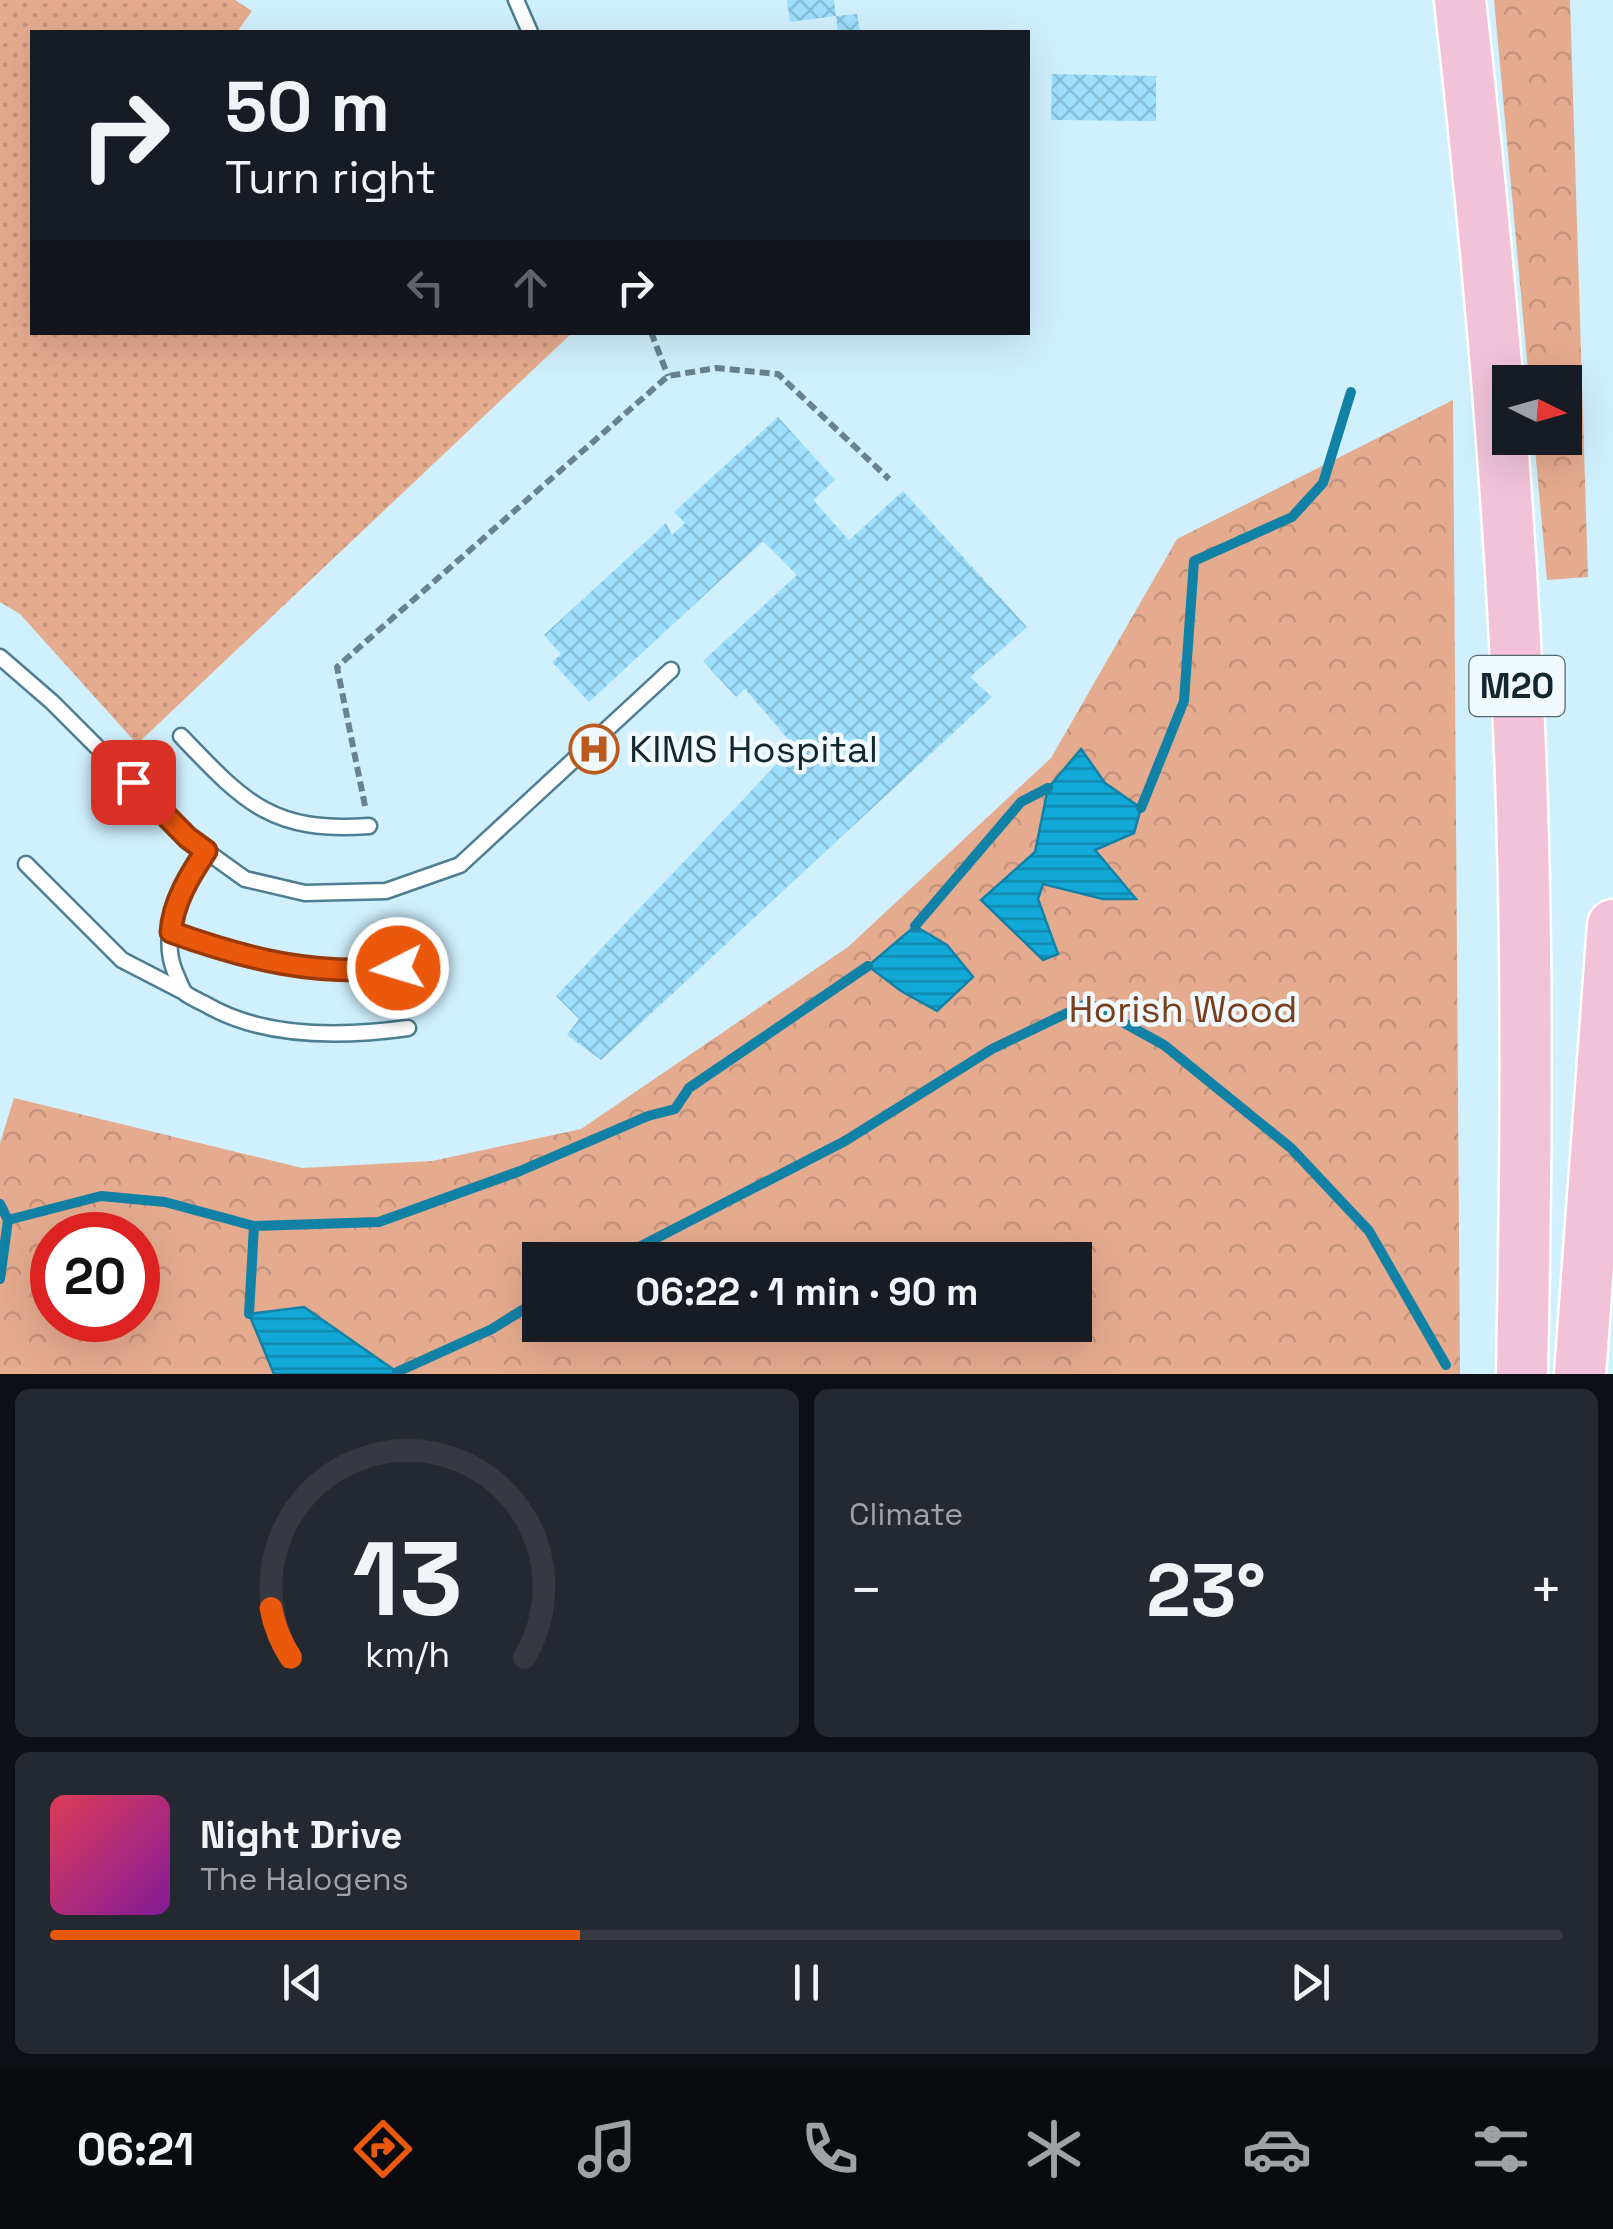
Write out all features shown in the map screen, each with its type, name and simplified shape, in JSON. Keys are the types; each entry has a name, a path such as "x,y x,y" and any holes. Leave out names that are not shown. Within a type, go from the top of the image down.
{"highway":[{"name":"M20","path":"1460,0 1500,413 1517,683 1525,936 1522,1374"},
{"path":"1580,1374 1613,925"}],"lane":[{"path":"516,0 529,30"},
{"path":"0,658 52,702 188,838 245,878 305,893 386,891 460,865 671,670"},
{"path":"181,736 254,805 288,822 329,829 369,826"},
{"path":"184,992 169,957 172,916 191,873 206,851"},
{"path":"26,864 122,960 221,1014 259,1025 359,1034 408,1028"},
{"path":"171,932 220,950 316,970 398,968"}],"path":[{"path":"652,335 668,376"},
{"path":"369,826 337,668 668,376 716,368 778,374 888,479"}],"green space":[{"path":"0,0 235,0 252,11 238,30 30,30 30,335 570,335 137,744 20,614 0,602"},
{"path":"1494,0 1570,0 1581,365 1527,365"},
{"path":"1582,385 1588,577 1547,580 1536,455 1582,455"},
{"name":"Horish Wood","path":"1453,400 1460,1374 0,1374 0,1143 14,1098 302,1168 432,1161 581,1129 848,947 1051,758 1177,539"}],"water":[{"path":"1081,749 1105,783 1141,808 1134,833 1095,850 1136,899 1103,899 1043,884 1038,899 1058,954 1043,960 981,900 1035,852 1048,788"},
{"path":"915,926 947,945 973,977 937,1011 868,966"},
{"path":"304,1307 397,1374 274,1374 249,1314"}],"building":[{"path":"787,0 834,0 836,16 790,22"},
{"path":"857,14 860,30 838,30 836,16"},
{"path":"1052,74 1156,76 1156,121 1051,120"},
{"path":"778,417 835,480 813,500 849,540 903,491 1027,627 970,677 992,697 601,1060 567,1035 579,1019 556,996 794,746 745,689 736,697 703,661 797,575 763,541 589,702 552,662 561,654 544,635 666,523 672,535 685,523 674,512"}],"waterway":[{"path":"1141,808 1184,701 1194,561 1292,517 1323,483 1351,392"},
{"path":"915,926 1021,802 1048,788"},
{"path":"8,1220 101,1196 165,1202 254,1226 379,1222 520,1171 648,1116 675,1109 689,1088 868,966"},
{"path":"649,1242 845,1141 992,1049 1088,1003 1164,1045 1291,1148 1369,1231 1446,1365"},
{"path":"0,1204 8,1220 0,1279"},
{"path":"249,1314 254,1226"},
{"path":"397,1372 492,1329 522,1310"}],"place":[{"name":"KIMS Hospital","path":"594,749"}],"route":[{"path":"133,782 206,851 181,895 172,916 171,932 220,950 278,964 350,972 398,968"}]}
